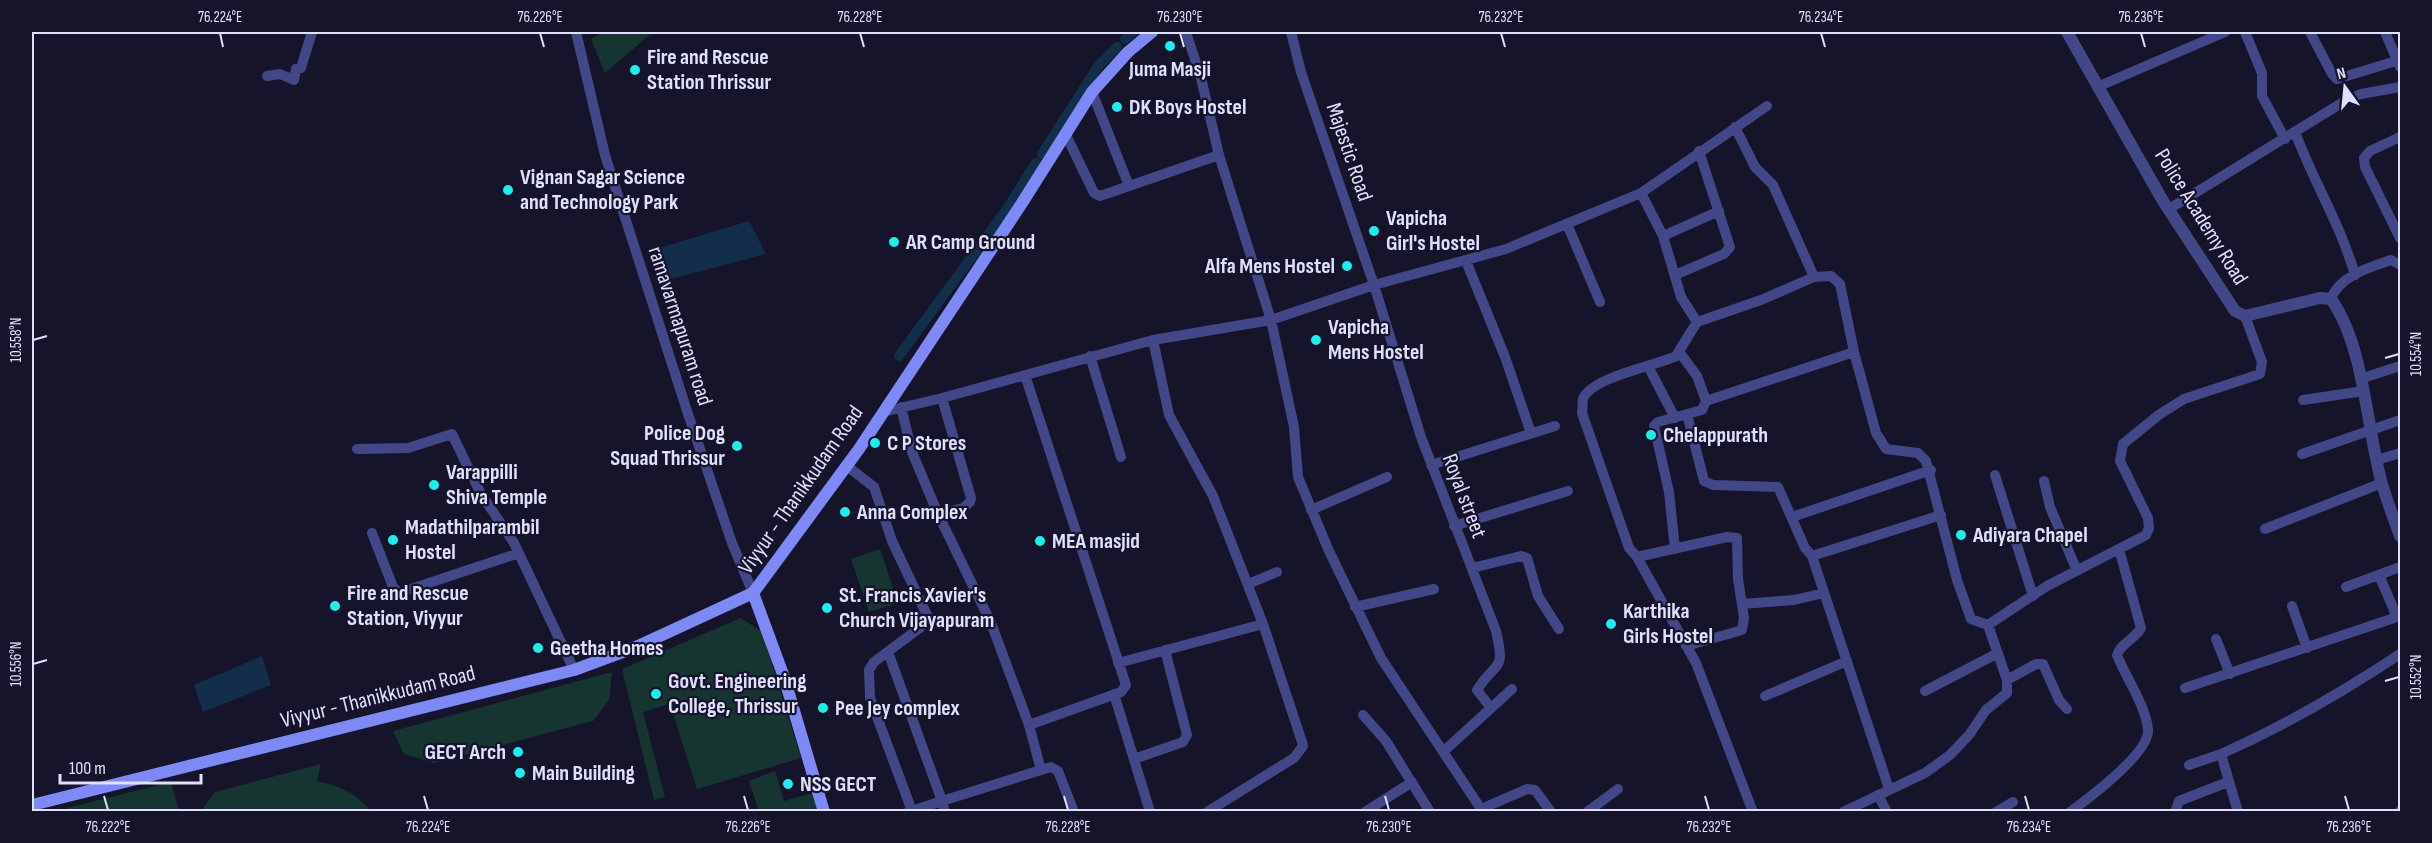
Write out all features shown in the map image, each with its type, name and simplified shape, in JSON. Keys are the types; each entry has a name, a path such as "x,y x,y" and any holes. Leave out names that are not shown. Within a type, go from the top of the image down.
{"main road":[{"name":"Viyyur - Thanikkudam Road","path":"32,805 574,670 636,647 753,593 883,412 1010,222 1092,92 1128,52 1152,32"},
{"path":"753,593 783,677 824,812"}],"street":[{"path":"267,76 280,74 294,80 296,69 301,68 312,32"},
{"name":"ramavarmapuram road","path":"576,32 605,155 687,411 732,543 753,593"},
{"path":"1186,32 1201,78 1220,155 1271,320 1294,427 1299,477 1311,510 1355,607 1380,658 1482,810 1527,789 1535,790 1551,812"},
{"name":"Majestic Road","path":"1291,32 1301,72 1374,285"},
{"name":"Police Academy Road","path":"2067,32 2169,209 2235,311 2245,316 2320,298 2331,299"},
{"path":"2097,87 2225,32"},
{"path":"2245,32 2262,74 2263,99 2285,138"},
{"path":"2310,32 2332,75 2337,79 2398,64 2385,32"},
{"path":"2169,209 2355,97 2400,87"},
{"path":"1092,92 1129,186"},
{"path":"883,412 1153,340 1271,320 1374,285 1506,249 1641,193 1767,106"},
{"path":"1735,127 1755,167 1773,185 1814,277"},
{"path":"2295,132 2314,181 2344,238 2355,275"},
{"path":"1065,133 1096,195 1220,155"},
{"path":"2400,137 2370,151 2364,158 2365,167 2400,238"},
{"path":"1675,275 1729,250 1729,241 1699,151"},
{"path":"1641,193 1664,236 1681,297 1697,322"},
{"path":"1664,236 1719,211"},
{"path":"1567,224 1600,302"},
{"path":"2400,265 2391,260 2355,275 2337,285 2331,299 2348,333 2362,385 2382,483 2400,536"},
{"path":"1466,261 1505,357 1531,433"},
{"path":"1754,812 1706,687 1637,557 1629,548 1582,413 1583,400 1592,390 1615,376 1668,360 1680,352 1697,322 1814,277 1831,276 1840,284 1854,352 1881,443 1886,449 1918,453 1931,470 1957,580 1971,620 1988,625 2033,596 2146,535 2149,528 2144,507 2120,461 2120,449 2128,438 2184,399 2260,374 2262,362 2245,316"},
{"name":"Royal street","path":"1374,285 1431,465 1496,631 1502,656 1500,664 1477,690 1491,708"},
{"path":"1153,340 1170,416 1213,496 1263,624 1303,746 1294,758 1207,812"},
{"path":"1675,549 1668,492 1654,429 1658,422 1702,410 1706,401 1696,376 1680,352"},
{"path":"1706,401 1854,352"},
{"path":"1090,356 1121,457"},
{"path":"1648,366 1675,418"},
{"path":"2303,400 2362,385 2400,366"},
{"path":"1025,375 1126,686 1121,692 1029,724"},
{"path":"938,514 963,508 970,502 942,398"},
{"path":"901,407 912,452 938,514 991,623 1029,724 1041,770"},
{"path":"1687,414 1704,482 1713,485 1778,486 1805,548 1812,556 1889,789"},
{"path":"2302,453 2400,420"},
{"path":"1431,465 1555,426"},
{"path":"357,449 408,448 452,434 481,494 519,553 574,670"},
{"path":"2377,460 2400,453"},
{"path":"847,465 874,487 892,541 928,616 926,622 870,666 868,693 910,811 943,806 1051,767 1058,771 1074,812"},
{"path":"1792,517 1931,470"},
{"path":"1995,476 2033,596"},
{"path":"1311,510 1387,477"},
{"path":"2044,481 2050,507 2077,572"},
{"path":"2265,529 2382,483"},
{"path":"1454,526 1568,491"},
{"path":"1812,556 1941,515"},
{"path":"372,533 393,587 399,593 519,553"},
{"path":"1637,557 1727,537 1737,538 1744,625 1740,632 1686,646"},
{"path":"2070,812 2139,752 2148,739 2144,714 2117,656 2120,648 2137,635 2141,628 2119,549"},
{"path":"1472,568 1521,556 1527,558 1538,596 1558,629"},
{"path":"2346,587 2400,567"},
{"path":"1248,584 1277,572"},
{"path":"2185,688 2399,616 2379,575"},
{"path":"1355,607 1434,589"},
{"path":"1742,604 1794,600 1824,593"},
{"path":"2292,606 2307,648"},
{"path":"1118,663 1263,624"},
{"path":"1843,812 1925,773 1950,755 1969,735 1986,710 2007,693 2007,680 1988,625"},
{"path":"2216,639 2230,674"},
{"path":"1134,759 1178,745 1187,735 1165,650"},
{"path":"888,652 943,806"},
{"path":"1925,691 1998,653"},
{"path":"2189,765 2271,732 2400,654"},
{"path":"1765,696 1847,661"},
{"path":"2007,680 2036,664 2043,664 2059,700 2067,709"},
{"path":"1444,751 1512,689"},
{"path":"1114,694 1150,812"},
{"path":"1364,715 1386,741 1430,812"},
{"path":"2221,753 2238,812"},
{"path":"1365,812 1412,782"},
{"path":"2175,812 2179,801 2228,782"},
{"path":"1587,812 1618,789"},
{"path":"1878,795 1887,812"},
{"path":"1996,812 2013,802"}],"green space":[{"path":"604,32 653,32 605,73 591,39"},
{"path":"880,549 898,603 869,612 851,559"},
{"path":"741,618 762,632 801,758 697,789 670,704 643,712 665,797 654,800 622,669"},
{"path":"612,672 609,700 593,721 434,763 404,754 393,731"},
{"path":"321,764 317,781 347,791 371,811 201,811 215,792"},
{"path":"775,771 784,801 812,793 817,811 759,811 749,781"},
{"path":"171,782 179,811 67,812 67,808"}],"water":[{"path":"749,221 766,254 667,280 656,249"},
{"path":"262,656 271,685 203,712 194,685"}],"waterway":[{"path":"1125,39 1133,32"},
{"path":"1042,154 1099,65 1117,47"},
{"path":"899,356 1007,209 1036,163"}],"place":[{"name":"Juma Masji","path":"1170,46"},
{"name":"Fire and Rescue Station Thrissur","path":"635,70"},
{"name":"DK Boys Hostel","path":"1117,107"},
{"name":"Vignan Sagar Science and Technology Park","path":"508,190"},
{"name":"Vapicha Girl's Hostel","path":"1374,231"},
{"name":"AR Camp Ground","path":"894,242"},
{"name":"Alfa Mens Hostel","path":"1347,266"},
{"name":"Vapicha Mens Hostel","path":"1316,340"},
{"name":"Chelappurath","path":"1651,435"},
{"name":"C P Stores","path":"875,443"},
{"name":"Police Dog Squad Thrissur","path":"737,446"},
{"name":"Varappilli Shiva Temple","path":"434,485"},
{"name":"Anna Complex","path":"845,512"},
{"name":"Adiyara Chapel","path":"1961,535"},
{"name":"Madathilparambil Hostel","path":"393,540"},
{"name":"MEA masjid","path":"1040,541"},
{"name":"Fire and Rescue Station, Viyyur","path":"335,606"},
{"name":"St. Francis Xavier's Church Vijayapuram","path":"827,608"},
{"name":"Karthika Girls Hostel","path":"1611,624"},
{"name":"Geetha Homes","path":"538,648"},
{"name":"Govt. Engineering College, Thrissur","path":"656,694"},
{"name":"Pee Jey complex","path":"823,708"},
{"name":"GECT Arch","path":"518,752"},
{"name":"Main Building","path":"520,773"},
{"name":"NSS GECT","path":"788,784"}]}
